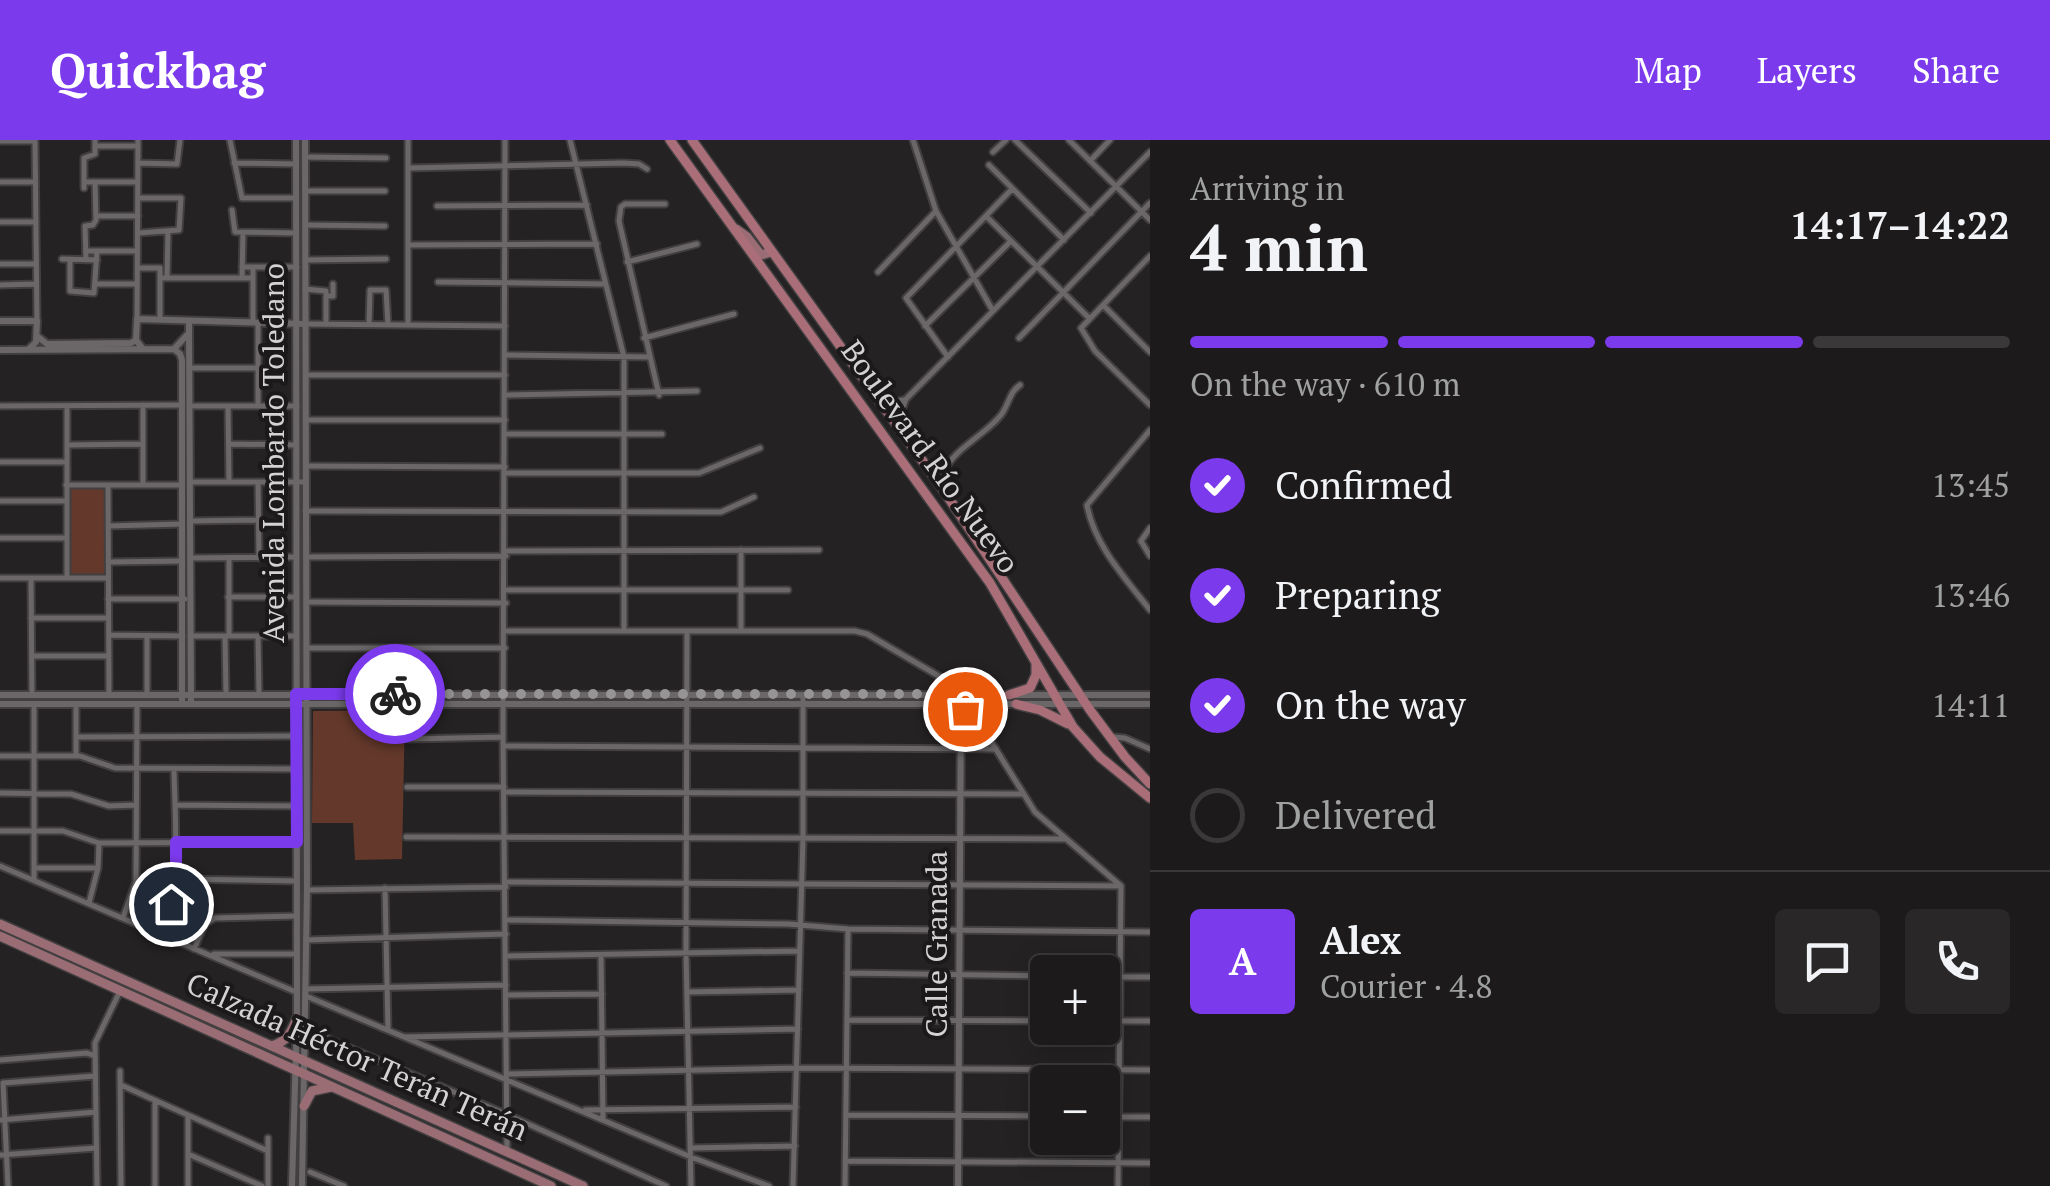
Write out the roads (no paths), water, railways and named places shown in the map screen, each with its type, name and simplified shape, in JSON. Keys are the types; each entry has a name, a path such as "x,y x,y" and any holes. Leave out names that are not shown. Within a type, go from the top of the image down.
{"highway":[{"name":"Boulevard Río Nuevo","path":"670,140 990,583 1073,727 1100,757 1150,798"},
{"name":"Boulevard Río Nuevo","path":"692,140 942,488 1083,700 1150,784"},
{"path":"896,452 914,468 924,465"},
{"path":"1012,699 1034,682 1034,656"},
{"path":"1012,699 1073,727"}],"main road":[{"name":"Avenida Lombardo Toledano","path":"292,1186 305,1030 307,890 306,511 297,445 306,225 296,198 296,140"},
{"name":"Avenida Lombardo Toledano","path":"302,1186 304,1106 296,954 296,557 301,482 306,466 306,375 296,232 305,191 305,140"},
{"path":"734,228 761,254 771,252"},
{"path":"143,349 136,340 137,319 189,325 301,324"},
{"path":"0,321 37,321 37,336 28,349"},
{"path":"0,349 174,349 184,340 189,325"},
{"path":"186,406 189,325"},
{"path":"37,336 47,344 131,344 136,340"},
{"path":"174,349 182,358 186,406 187,699"},
{"path":"0,704 137,704 226,694 296,699"},
{"path":"0,695 306,699 504,694 960,702 1057,699 1150,704"},
{"path":"1083,700 1150,695"},
{"path":"306,699 504,704 686,699"},
{"name":"Calle Granada","path":"958,1186 960,702"},
{"path":"297,769 300,791 306,794"},
{"path":"297,806 302,811 306,836"},
{"path":"297,864 300,886 307,890"},
{"name":"Calzada Héctor Terán Terán","path":"0,926 271,1046 332,1087 551,1186"},
{"name":"Calzada Héctor Terán Terán","path":"0,936 120,991 583,1186"},
{"path":"49,959 103,977 110,973"},
{"path":"271,1046 281,1044 291,1034 297,1018"},
{"path":"304,1106 312,1091 332,1087"}],"street":[{"path":"0,141 35,140 37,321"},
{"path":"138,162 177,164 180,140"},
{"path":"230,140 242,198 296,198"},
{"path":"408,140 408,325"},
{"path":"505,140 503,746 507,1152"},
{"path":"570,140 624,357 624,631"},
{"path":"913,140 936,210 993,312"},
{"path":"994,152 1006,140"},
{"path":"1015,140 1091,213"},
{"path":"1069,140 1150,220"},
{"path":"1090,161 1110,140"},
{"path":"137,319 138,284 137,251 138,233 138,182 138,162 138,143 95,146 84,160 85,185 138,182"},
{"path":"898,430 898,414 906,399 1150,152"},
{"path":"306,157 386,158"},
{"path":"234,164 296,164"},
{"path":"409,168 639,164 647,169"},
{"path":"989,165 1064,240"},
{"path":"0,182 34,182"},
{"path":"86,260 85,226 95,223 96,216 95,182"},
{"path":"948,357 906,298 1012,188"},
{"path":"305,191 385,192"},
{"path":"138,198 181,198 179,230 138,233"},
{"path":"1019,338 1150,203"},
{"path":"659,394 619,222 625,204 665,204"},
{"path":"436,206 586,205"},
{"path":"232,210 233,229 296,232"},
{"path":"878,272 936,210"},
{"path":"96,216 138,216"},
{"path":"986,216 1089,318"},
{"path":"0,222 34,222"},
{"path":"306,225 385,226"},
{"path":"160,319 168,232"},
{"path":"242,278 243,232"},
{"path":"925,326 1012,241"},
{"path":"409,245 596,244"},
{"path":"627,262 697,244"},
{"path":"86,251 137,251"},
{"path":"96,251 97,284 94,293 72,292 66,260 96,260"},
{"path":"1150,256 1081,328 1095,351 1150,404"},
{"path":"305,260 386,259"},
{"path":"0,264 36,264"},
{"path":"242,268 297,267"},
{"path":"138,268 163,268"},
{"path":"253,268 258,406"},
{"path":"163,278 253,278"},
{"path":"438,282 606,284"},
{"path":"0,285 36,284"},
{"path":"97,284 138,284"},
{"path":"326,296 333,296 334,284"},
{"path":"305,290 326,290 326,324"},
{"path":"369,324 370,290 386,290 388,324"},
{"path":"1103,306 1150,352"},
{"path":"644,338 734,314"},
{"path":"301,324 504,326"},
{"path":"505,355 649,356"},
{"path":"190,368 258,368"},
{"path":"306,375 505,375"},
{"path":"942,488 942,476 950,463 1002,414 1012,391 1020,385"},
{"path":"505,394 697,392"},
{"path":"876,398 891,404 906,399"},
{"path":"0,406 297,406"},
{"path":"67,406 67,578"},
{"path":"143,406 143,485"},
{"path":"228,406 229,482"},
{"path":"306,420 505,420"},
{"path":"1150,430 1147,440 1087,505 1093,526 1116,567 1150,610"},
{"path":"505,434 662,434"},
{"path":"67,445 143,444"},
{"path":"228,444 297,445"},
{"path":"306,466 624,474 699,472 760,448"},
{"path":"0,462 66,462"},
{"path":"924,465 950,463"},
{"path":"258,482 259,558"},
{"path":"66,485 301,482"},
{"path":"108,485 110,695"},
{"path":"306,511 722,512 754,497"},
{"path":"0,501 66,500"},
{"path":"108,526 259,520"},
{"path":"1149,553 1141,542 1150,528"},
{"path":"0,538 67,538"},
{"path":"741,550 742,631"},
{"path":"306,557 819,550"},
{"path":"108,562 296,557"},
{"path":"226,694 228,558"},
{"path":"0,578 108,578"},
{"path":"30,578 32,695"},
{"path":"506,590 788,590"},
{"path":"228,596 296,596"},
{"path":"108,600 186,599"},
{"path":"306,602 506,603"},
{"path":"31,618 109,618"},
{"path":"506,631 862,632 954,686 960,702 972,711 1039,817 1121,886 1120,977 1150,977"},
{"path":"686,631 691,1186"},
{"path":"109,635 296,636"},
{"path":"147,636 147,694"},
{"path":"258,636 259,694"},
{"path":"306,648 505,648"},
{"path":"32,656 109,656"},
{"path":"794,1186 804,838 803,699"},
{"path":"34,704 34,880"},
{"path":"76,704 76,756"},
{"path":"123,918 135,888 137,704"},
{"path":"76,737 297,736"},
{"path":"408,739 503,736"},
{"path":"1110,737 1125,738 1150,749"},
{"path":"503,746 996,750"},
{"path":"0,756 76,756 112,768 297,769"},
{"path":"159,934 176,879 174,769"},
{"path":"407,787 1024,794"},
{"path":"0,793 72,794 109,806 136,805"},
{"path":"175,806 297,806"},
{"path":"0,831 63,831 99,843 297,842"},
{"path":"406,836 1065,839"},
{"path":"89,904 98,868 99,843"},
{"path":"0,866 297,992 506,985"},
{"path":"34,868 98,868"},
{"path":"176,879 297,881"},
{"path":"307,890 686,883 1121,886"},
{"path":"385,888 388,1031"},
{"path":"194,948 205,924 214,918 297,916"},
{"path":"506,920 1150,932"},
{"path":"845,1186 848,929"},
{"path":"306,940 506,934"},
{"path":"506,956 800,951"},
{"path":"208,954 296,954"},
{"path":"601,955 604,1119"},
{"path":"847,973 1030,976"},
{"path":"687,992 799,990"},
{"path":"87,1053 120,991"},
{"path":"306,993 388,1031 769,1186"},
{"path":"506,995 602,994"},
{"path":"846,1020 1030,1021"},
{"path":"1120,1022 1150,1022"},
{"path":"402,1036 798,1029"},
{"path":"305,1030 508,1114 666,1186"},
{"path":"95,1043 97,1186"},
{"path":"0,1060 87,1053 96,1056"},
{"path":"507,1077 797,1068 1030,1069"},
{"path":"120,1070 121,1186"},
{"path":"1120,1070 1150,1070"},
{"path":"8,1186 3,1155 2,1083 95,1076"},
{"path":"121,1085 268,1152"},
{"path":"156,1101 156,1186"},
{"path":"582,1110 796,1107"},
{"path":"2,1120 96,1112"},
{"path":"846,1115 1030,1116"},
{"path":"188,1116 188,1186"},
{"path":"1120,1117 1150,1117"},
{"path":"188,1154 265,1186 268,1138"},
{"path":"690,1148 794,1146"},
{"path":"3,1155 96,1148"},
{"path":"1118,1155 1118,1186"},
{"path":"845,1160 1150,1163"},
{"path":"310,1172 326,1182 344,1186"}]}
